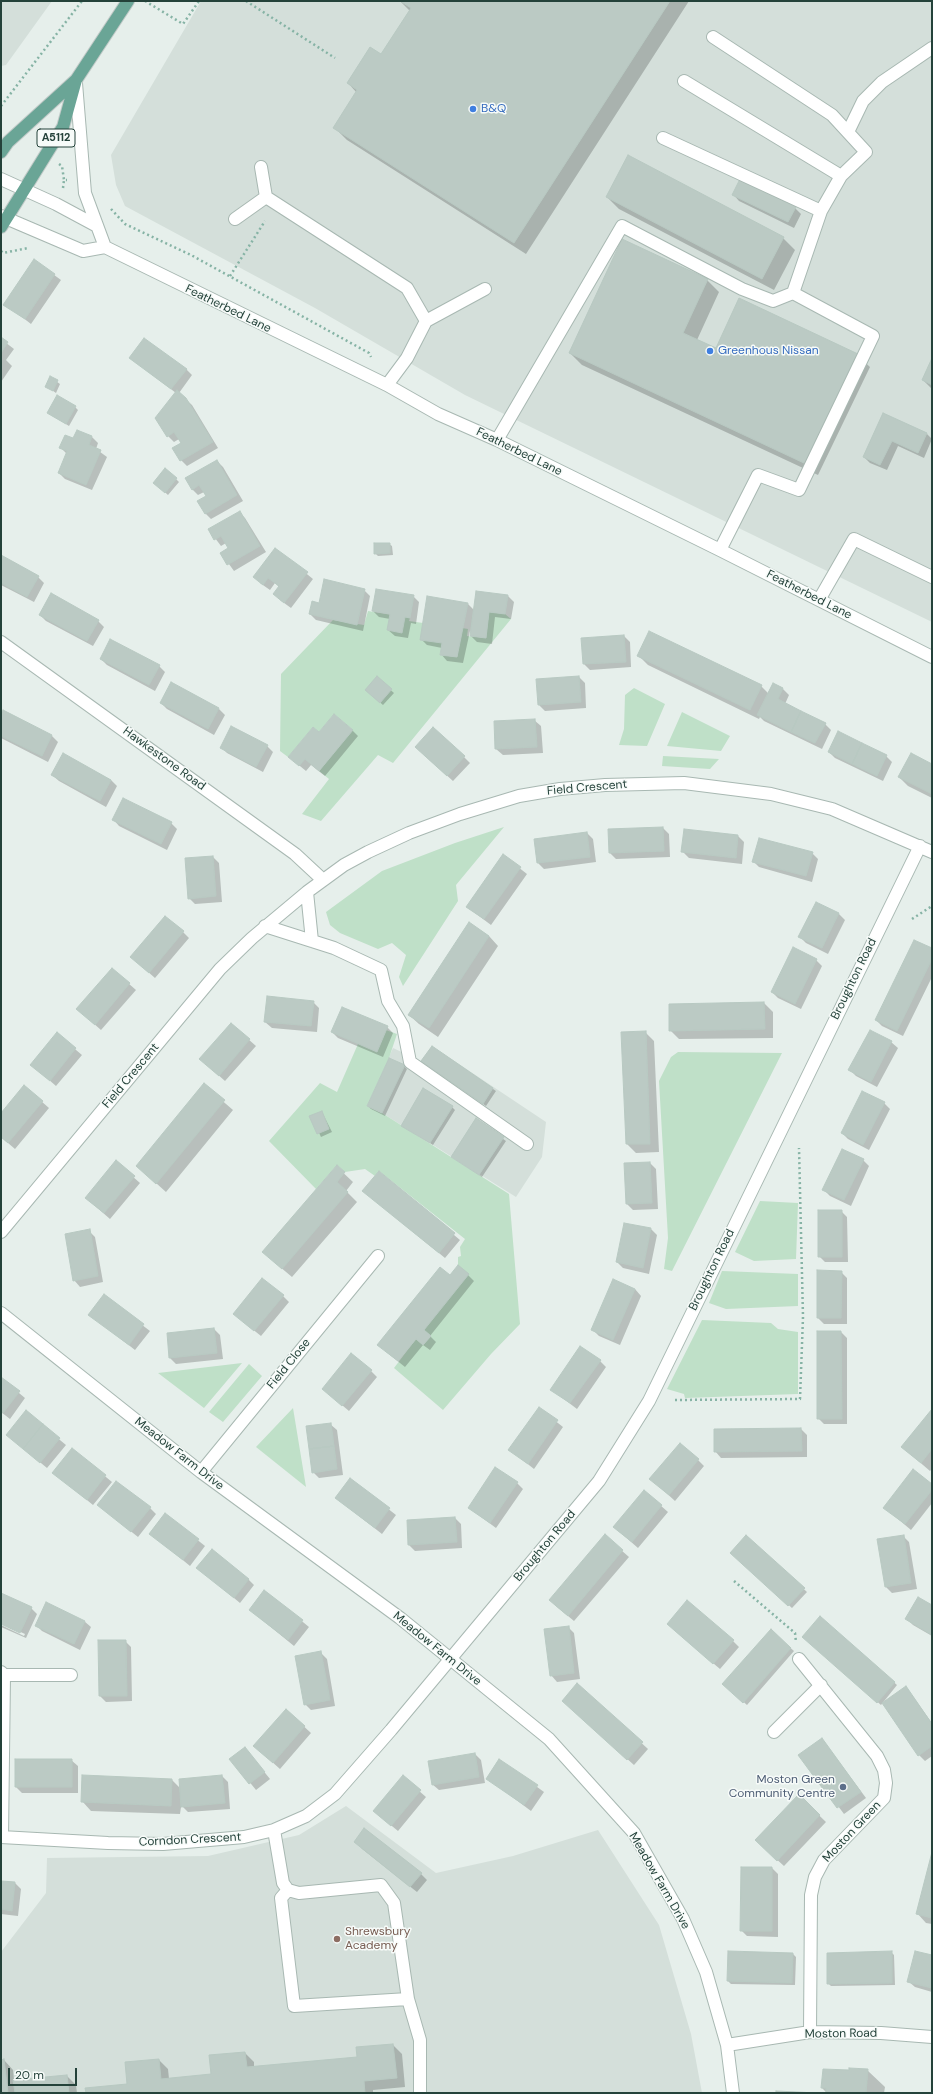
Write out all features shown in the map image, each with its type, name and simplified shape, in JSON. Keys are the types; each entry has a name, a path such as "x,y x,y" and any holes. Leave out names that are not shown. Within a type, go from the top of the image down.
{"main road":[{"name":"A5112","path":"1,152 8,142 76,80 128,1"},
{"name":"A5112","path":"3,221 25,191 63,127 76,80"}],"street":[{"path":"713,37 832,115 866,152 841,176 821,211 793,294"},
{"path":"848,132 863,101 882,82 932,48"},
{"path":"3,221 83,251 105,247 88,205 83,179 76,80"},
{"path":"684,81 841,176"},
{"path":"663,138 821,211"},
{"path":"261,167 271,201 407,288 426,321"},
{"path":"1,179 56,204 97,226"},
{"path":"235,219 271,201"},
{"path":"497,440 622,226 772,302 793,294 873,336 799,490 758,475 720,550"},
{"name":"Featherbed Lane","path":"105,247 387,385 438,414 497,440 932,657"},
{"path":"387,385 407,358 426,321 485,289"},
{"path":"819,600 854,539 932,577"},
{"name":"Hawkestone Road","path":"1,642 295,854 323,880"},
{"name":"Field Crescent","path":"1,1232 220,969 265,926 323,880 368,852 460,814 519,796 560,789 605,785 684,783 771,794 832,809 932,852"},
{"name":"Broughton Road","path":"449,1660 600,1481 649,1401 920,846"},
{"path":"307,892 312,941"},
{"path":"265,926 334,948 381,970 388,1001 403,1026 410,1062 527,1144"},
{"name":"Field Close","path":"201,1472 378,1256"},
{"name":"Meadow Farm Drive","path":"1,1313 201,1472 400,1618 449,1660 548,1739 634,1834 683,1919 706,1972 727,2045 733,2093"},
{"name":"Corndon Crescent","path":"2,1837 108,1843 163,1844 244,1837 274,1830 306,1816 334,1794 391,1730 449,1660"},
{"name":"Moston Green","path":"799,1660 821,1685 877,1756 884,1770 886,1783 884,1798 824,1860 815,1877 811,1895 810,2032"},
{"path":"2,1837 2,1674 71,1675"},
{"path":"774,1732 821,1685"},
{"path":"274,1830 283,1883 288,1890 299,1893 381,1885 394,1903 408,2000 420,2040 420,2093"},
{"path":"288,1890 282,1898 294,2006 408,2000"},
{"name":"Moston Road","path":"727,2045 810,2032 881,2033 932,2037"}],"path":[{"path":"1,106 82,1"},
{"path":"144,1 183,24 199,1"},
{"path":"246,1 334,58"},
{"path":"62,166 64,180 63,193"},
{"path":"64,180 70,180"},
{"path":"230,276 271,201"},
{"path":"109,208 125,224 191,255 230,276 370,353 373,360"},
{"path":"1,252 3,253 27,248 34,250"},
{"path":"912,919 932,906"},
{"path":"675,1400 800,1399 803,1317 799,1148"},
{"path":"734,1581 795,1633 799,1660"}],"shaded area":[{"path":"1,1 52,1 6,65 1,66"},
{"path":"201,1 932,1 932,622 465,395 315,308 125,206 116,185 111,155"},
{"path":"432,1046 546,1122 542,1157 516,1197 382,1113 367,1106 393,1048 421,1061"},
{"name":"Shrewsbury Academy","path":"346,1806 436,1873 513,1856 598,1830 659,1925 691,2034 702,2093 1,2093 1,1952 46,1893 47,1858 208,1856 299,1835"}],"green space":[{"path":"368,611 410,618 409,621 423,623 442,643 440,655 457,657 462,628 468,629 467,636 486,638 489,612 505,614 511,619 393,763 378,755 321,821 302,814 329,779 319,771 352,729 334,714 319,732 313,727 288,757 280,751 281,674 333,620 364,625"},
{"path":"634,688 665,704 647,746 619,745 624,729 625,695"},
{"path":"682,712 730,736 721,751 667,746"},
{"path":"663,756 719,759 710,769 662,766"},
{"path":"504,827 456,885 458,901 403,986 399,977 406,955 392,943 378,949 340,933 330,925 326,912 382,871 455,843"},
{"path":"386,1030 397,1034 389,1058 367,1106 382,1113 509,1194 520,1324 491,1354 443,1410 394,1368 416,1339 423,1345 431,1336 424,1330 458,1265 458,1257 461,1256 460,1247 465,1239 379,1171 375,1176 365,1169 345,1172 337,1165 316,1189 269,1141 320,1083 337,1092 358,1044"},
{"path":"678,1052 782,1053 672,1271 664,1269 668,1238 659,1081 671,1057"},
{"path":"760,1201 798,1203 796,1259 754,1261 735,1252"},
{"path":"722,1271 798,1274 798,1306 726,1309 709,1303"},
{"path":"702,1320 771,1323 778,1329 798,1332 798,1394 685,1398 684,1394 667,1389"},
{"path":"242,1363 204,1408 158,1373"},
{"path":"249,1364 262,1376 223,1422 209,1412"},
{"path":"293,1408 306,1487 256,1447"}],"building":[{"name":"B&Q","path":"400,1 670,1 514,243 333,128 357,90 347,83 370,47 381,54 411,8"},
{"path":"628,155 784,237 762,279 606,197"},
{"path":"740,179 796,207 788,222 732,195"},
{"name":"Greenhous Nissan","path":"622,239 708,279 683,333 716,348 739,298 858,354 806,464 569,353"},
{"path":"34,259 55,274 25,319 3,305"},
{"path":"1,337 8,342 1,353"},
{"path":"144,338 187,369 171,389 129,358"},
{"path":"932,358 932,385 922,380"},
{"path":"50,376 58,380 53,391 45,387"},
{"path":"177,390 186,398 213,442 180,461 172,448 181,443 174,432 167,437 155,418"},
{"path":"57,395 76,406 66,424 47,413"},
{"path":"883,413 927,433 918,453 892,441 880,465 863,457"},
{"path":"77,430 92,436 89,445 101,450 86,485 58,473 67,451 59,448 65,435 73,438"},
{"path":"217,460 237,495 205,514 197,501 206,496 199,485 192,490 185,478"},
{"path":"165,468 177,478 165,493 153,483"},
{"path":"240,511 260,546 227,565 220,553 228,548 221,536 214,540 208,529"},
{"path":"374,543 390,543 390,553 374,554"},
{"path":"275,548 308,572 284,603 273,594 279,586 268,578 263,585 253,577"},
{"path":"1,555 39,576 27,597 1,583"},
{"path":"324,579 365,589 357,625 309,614 312,601 319,603"},
{"path":"376,589 414,595 410,618 405,617 402,633 387,630 390,614 372,611"},
{"path":"476,591 508,595 505,614 489,612 486,638 470,636"},
{"path":"51,593 99,620 87,641 39,615"},
{"path":"427,596 468,603 457,657 440,655 442,643 420,640"},
{"path":"649,631 762,685 750,710 637,656"},
{"path":"624,635 626,662 583,664 581,638"},
{"path":"110,639 160,665 149,685 100,659"},
{"path":"377,676 392,689 380,703 365,690"},
{"path":"579,676 581,702 538,705 536,679"},
{"path":"171,682 219,708 208,729 160,703"},
{"path":"773,683 783,688 778,699 801,711 791,732 757,715"},
{"path":"3,710 52,735 42,756 1,736 1,714"},
{"path":"801,711 826,723 815,743 791,732"},
{"path":"334,714 353,730 319,771 305,759 299,766 288,757 313,727 319,732"},
{"path":"535,719 537,747 495,749 494,721"},
{"path":"231,726 268,745 256,767 220,748"},
{"path":"433,727 465,756 447,776 415,747"},
{"path":"838,731 862,743 852,764 828,752"},
{"path":"862,743 887,755 877,776 852,764"},
{"path":"63,753 111,780 100,801 51,775"},
{"path":"911,753 932,764 932,794 898,777"},
{"path":"123,798 172,822 161,844 112,820"},
{"path":"663,827 664,851 609,853 608,829"},
{"path":"684,829 738,835 736,858 681,852"},
{"path":"587,832 590,857 537,863 534,839"},
{"path":"759,838 813,852 806,876 752,862"},
{"path":"503,854 521,867 484,919 466,907"},
{"path":"213,856 216,896 188,899 185,858"},
{"path":"816,902 839,913 822,948 798,937"},
{"path":"165,916 184,931 149,973 130,957"},
{"path":"469,922 489,936 429,1028 408,1015"},
{"path":"914,940 932,948 932,959 897,1031 875,1020"},
{"path":"793,947 817,959 795,1004 771,992"},
{"path":"112,968 130,983 95,1025 76,1009"},
{"path":"267,996 314,1001 311,1026 264,1022"},
{"path":"764,1002 765,1029 669,1031 669,1004"},
{"path":"342,1007 388,1026 377,1052 331,1032"},
{"path":"231,1023 250,1039 219,1076 199,1059"},
{"path":"870,1030 892,1041 871,1082 848,1070"},
{"path":"646,1031 650,1144 626,1144 621,1032"},
{"path":"57,1032 76,1048 50,1081 30,1065"},
{"path":"432,1046 493,1088 483,1104 421,1061"},
{"path":"389,1058 405,1065 382,1113 367,1106"},
{"path":"204,1083 225,1100 156,1184 136,1166"},
{"path":"24,1085 43,1101 8,1143 1,1137 1,1113"},
{"path":"423,1088 453,1106 430,1143 401,1126"},
{"path":"862,1091 885,1102 863,1145 841,1133"},
{"path":"322,1111 329,1129 317,1134 309,1116"},
{"path":"476,1118 504,1137 479,1175 451,1157"},
{"path":"842,1149 864,1159 844,1200 822,1190"},
{"path":"116,1160 135,1176 104,1213 85,1198"},
{"path":"650,1162 652,1203 626,1204 624,1163"},
{"path":"337,1165 345,1172 337,1182 348,1192 282,1269 262,1252"},
{"path":"379,1171 455,1233 439,1253 362,1191"},
{"path":"818,1210 842,1210 842,1257 818,1257"},
{"path":"624,1223 651,1228 643,1268 616,1262"},
{"path":"90,1229 98,1276 73,1281 65,1234"},
{"path":"458,1265 469,1274 424,1330 431,1336 423,1345 416,1339 398,1361 377,1345 440,1267 450,1275"},
{"path":"817,1270 842,1271 841,1318 817,1318"},
{"path":"262,1278 284,1295 254,1331 233,1314"},
{"path":"613,1279 635,1289 613,1340 591,1330"},
{"path":"104,1294 144,1324 129,1345 88,1315"},
{"path":"214,1328 217,1353 169,1358 167,1333"},
{"path":"817,1331 841,1331 842,1419 817,1419"},
{"path":"580,1346 601,1360 570,1403 550,1390"},
{"path":"351,1353 372,1370 342,1406 322,1389"},
{"path":"1,1377 20,1391 3,1413 1,1412"},
{"path":"539,1407 558,1420 528,1464 508,1450"},
{"path":"932,1409 932,1449 921,1463 901,1447"},
{"path":"26,1410 43,1424 23,1449 6,1435"},
{"path":"331,1423 334,1446 309,1449 306,1426"},
{"path":"43,1424 60,1438 40,1463 23,1449"},
{"path":"801,1428 802,1451 714,1452 714,1429"},
{"path":"680,1443 699,1459 669,1495 649,1479"},
{"path":"334,1446 337,1469 312,1473 309,1449"},
{"path":"72,1448 106,1475 87,1500 52,1473"},
{"path":"495,1467 518,1482 490,1523 468,1508"},
{"path":"913,1469 932,1484 932,1490 905,1524 883,1508"},
{"path":"350,1478 390,1508 375,1528 335,1498"},
{"path":"116,1481 151,1507 131,1532 97,1505"},
{"path":"644,1490 662,1505 632,1542 613,1527"},
{"path":"165,1513 199,1539 183,1560 149,1534"},
{"path":"455,1517 457,1542 408,1545 407,1520"},
{"path":"605,1534 623,1550 568,1616 549,1600"},
{"path":"746,1535 805,1588 788,1606 730,1553"},
{"path":"904,1535 911,1583 885,1587 877,1539"},
{"path":"212,1549 249,1579 234,1598 196,1568"},
{"path":"264,1590 303,1620 288,1640 249,1610"},
{"path":"1,1593 32,1607 20,1633 1,1624"},
{"path":"918,1597 932,1605 932,1635 905,1619"},
{"path":"687,1600 734,1640 713,1664 667,1624"},
{"path":"46,1602 85,1621 74,1644 35,1626"},
{"path":"820,1616 895,1682 877,1703 802,1637"},
{"path":"569,1626 574,1673 550,1676 544,1629"},
{"path":"771,1629 791,1648 743,1703 722,1684"},
{"path":"98,1640 126,1640 127,1696 99,1696"},
{"path":"321,1651 330,1700 304,1705 295,1656"},
{"path":"577,1683 643,1742 627,1760 562,1701"},
{"path":"906,1686 932,1724 932,1746 918,1756 882,1703"},
{"path":"286,1709 305,1726 273,1763 253,1746"},
{"path":"822,1738 861,1792 837,1808 798,1755"},
{"path":"245,1747 265,1772 249,1784 229,1759"},
{"path":"475,1753 479,1777 432,1785 428,1761"},
{"path":"15,1759 72,1759 72,1787 15,1787"},
{"path":"499,1759 538,1785 524,1805 486,1779"},
{"path":"82,1775 172,1779 171,1806 81,1802"},
{"path":"222,1775 225,1803 181,1807 179,1779"},
{"path":"403,1775 421,1790 391,1826 373,1811"},
{"path":"799,1794 820,1815 777,1861 755,1840"},
{"path":"364,1828 422,1873 410,1887 354,1842"},
{"path":"932,1852 932,1918 916,1914"},
{"path":"741,1867 772,1867 772,1931 740,1931"},
{"path":"1,1881 15,1882 12,1911 1,1909"},
{"path":"728,1951 793,1953 792,1983 727,1981"},
{"path":"892,1951 892,1983 827,1984 827,1953"},
{"path":"915,1951 932,1955 932,1988 907,1982"},
{"path":"393,2044 397,2078 364,2081 365,2093 86,2093 85,2088 127,2084 125,2062 159,2059 161,2079 211,2074 209,2055 245,2052 247,2067 357,2057 356,2047"},
{"path":"4,2059 8,2093 1,2093 1,2060"},
{"path":"849,2068 868,2069 866,2093 826,2093 826,2088 821,2088 823,2069 849,2070"},
{"path":"67,2075 69,2093 15,2093 13,2080"},
{"path":"776,2091 817,2093 776,2093"}],"place":[{"name":"B&Q","path":"473,109"},
{"name":"Greenhous Nissan","path":"710,351"},
{"name":"Moston Green Community Centre","path":"843,1787"},
{"name":"Shrewsbury Academy","path":"337,1939"}]}
